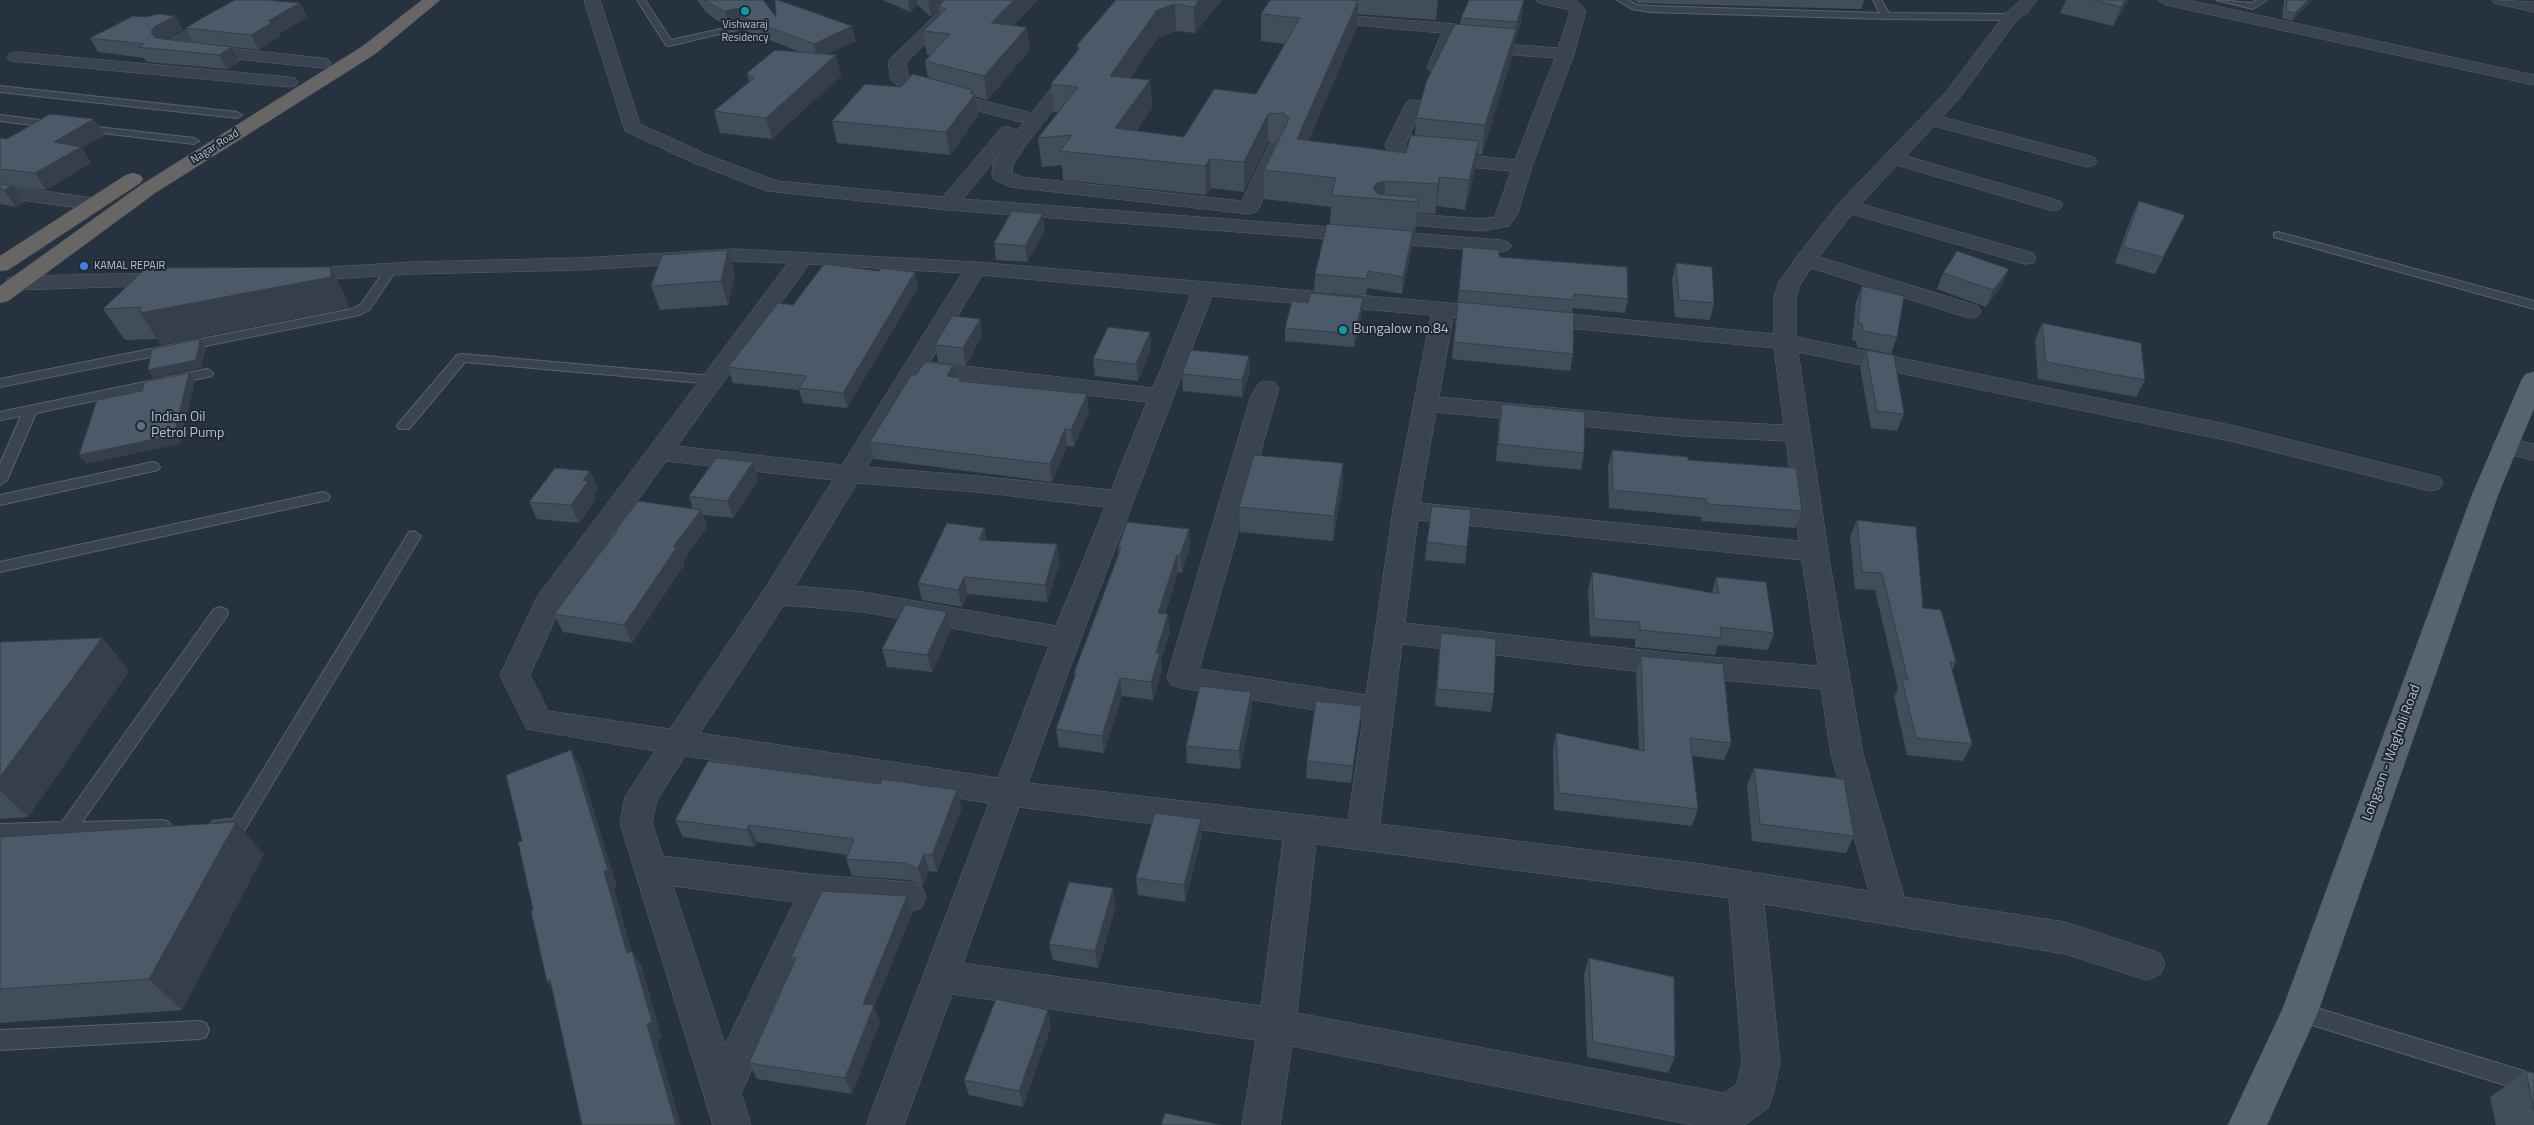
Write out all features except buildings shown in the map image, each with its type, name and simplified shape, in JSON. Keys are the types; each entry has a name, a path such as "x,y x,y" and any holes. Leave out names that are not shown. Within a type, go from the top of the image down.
{"highway":[{"name":"Nagar Road","path":"0,265 93,204 322,62 373,28 407,0"},
{"name":"Nagar Road","path":"8,289 148,189 369,50 432,0"}],"main road":[{"name":"Lohgaon - Wagholi Road","path":"2247,1125 2300,1012 2484,495 2532,387"}],"street":[{"path":"250,0 170,47 322,62"},
{"path":"592,0 632,127 701,159 774,187 948,204 1246,217 1482,224 1502,222 1508,213 1522,166 1565,54 1578,11 1572,5 1544,0"},
{"path":"960,0 897,62 900,79 926,92 1021,116"},
{"path":"1347,0 1340,14 1341,17 1350,21 1448,28 1451,32 1447,45 1429,83"},
{"path":"1890,910 1848,754 1815,552 1785,342 1784,297 1790,282 1847,206 1952,96 2010,17 2021,10 2029,0"},
{"path":"2166,0 2534,80"},
{"path":"2500,0 2534,7"},
{"path":"1447,45 1565,54"},
{"path":"16,57 290,82"},
{"path":"948,204 1021,116 1072,66 1003,164 1002,176 1018,184 1246,217 1501,246"},
{"path":"1414,105 1395,145 1397,150 1404,155 1522,166"},
{"path":"1930,119 2086,161"},
{"path":"1246,217 1277,147"},
{"path":"1893,158 2053,205"},
{"path":"0,191 93,204"},
{"path":"1847,206 2025,258"},
{"path":"275,276 579,264 735,255 803,257 976,268 1516,316 1665,332 1785,342 2071,398 2342,459 2430,483"},
{"path":"803,257 547,604 515,674 538,721 677,744 720,747 1063,801 1301,828 1745,886 2065,938 2147,964"},
{"path":"1806,260 1970,311"},
{"path":"732,1125 636,823 641,797 776,594 976,268"},
{"path":"8,289 188,280"},
{"path":"884,1125 1066,638 1204,289"},
{"path":"1362,836 1406,510 1443,309"},
{"path":"915,368 1162,396"},
{"path":"1267,388 1263,396 1182,677 1380,709"},
{"path":"1425,403 1684,428 1798,434"},
{"path":"2505,446 2534,452"},
{"path":"660,452 849,474 978,484 1122,500"},
{"path":"1406,510 1815,552"},
{"path":"776,594 864,602 1066,638"},
{"path":"1390,632 1677,665 1836,679"},
{"path":"1261,1125 1277,1026 1301,828"},
{"path":"651,869 817,890 909,897"},
{"path":"940,976 1277,1026 1728,1113 1754,1095 1762,1062 1745,886"},
{"path":"722,1092 817,890"}],"lane":[{"path":"641,0 669,42 748,26"},
{"path":"1621,0 1635,7 1650,9 1886,16 2010,17"},
{"path":"1877,0 1886,16"},
{"path":"2220,0 2253,6 2264,0"},
{"path":"0,89 237,115"},
{"path":"0,118 194,142"},
{"path":"2278,235 2534,306"},
{"path":"0,383 356,312 366,308 391,270"},
{"path":"404,426 462,358 713,380"},
{"path":"0,416 207,373"},
{"path":"0,480 30,410"},
{"path":"0,500 153,467"},
{"path":"0,567 323,497"},
{"path":"200,827 238,826 414,536"},
{"path":"66,830 220,613"},
{"path":"0,831 181,827"},
{"path":"2300,1012 2534,1084"},
{"path":"0,1040 199,1030"}],"place":[{"name":"Vishwaraj Residency","path":"745,11"},
{"name":"KAMAL REPAIR","path":"84,266"},
{"name":"Bungalow no.84","path":"1343,330"},
{"name":"Indian Oil Petrol Pump","path":"141,426"}]}
